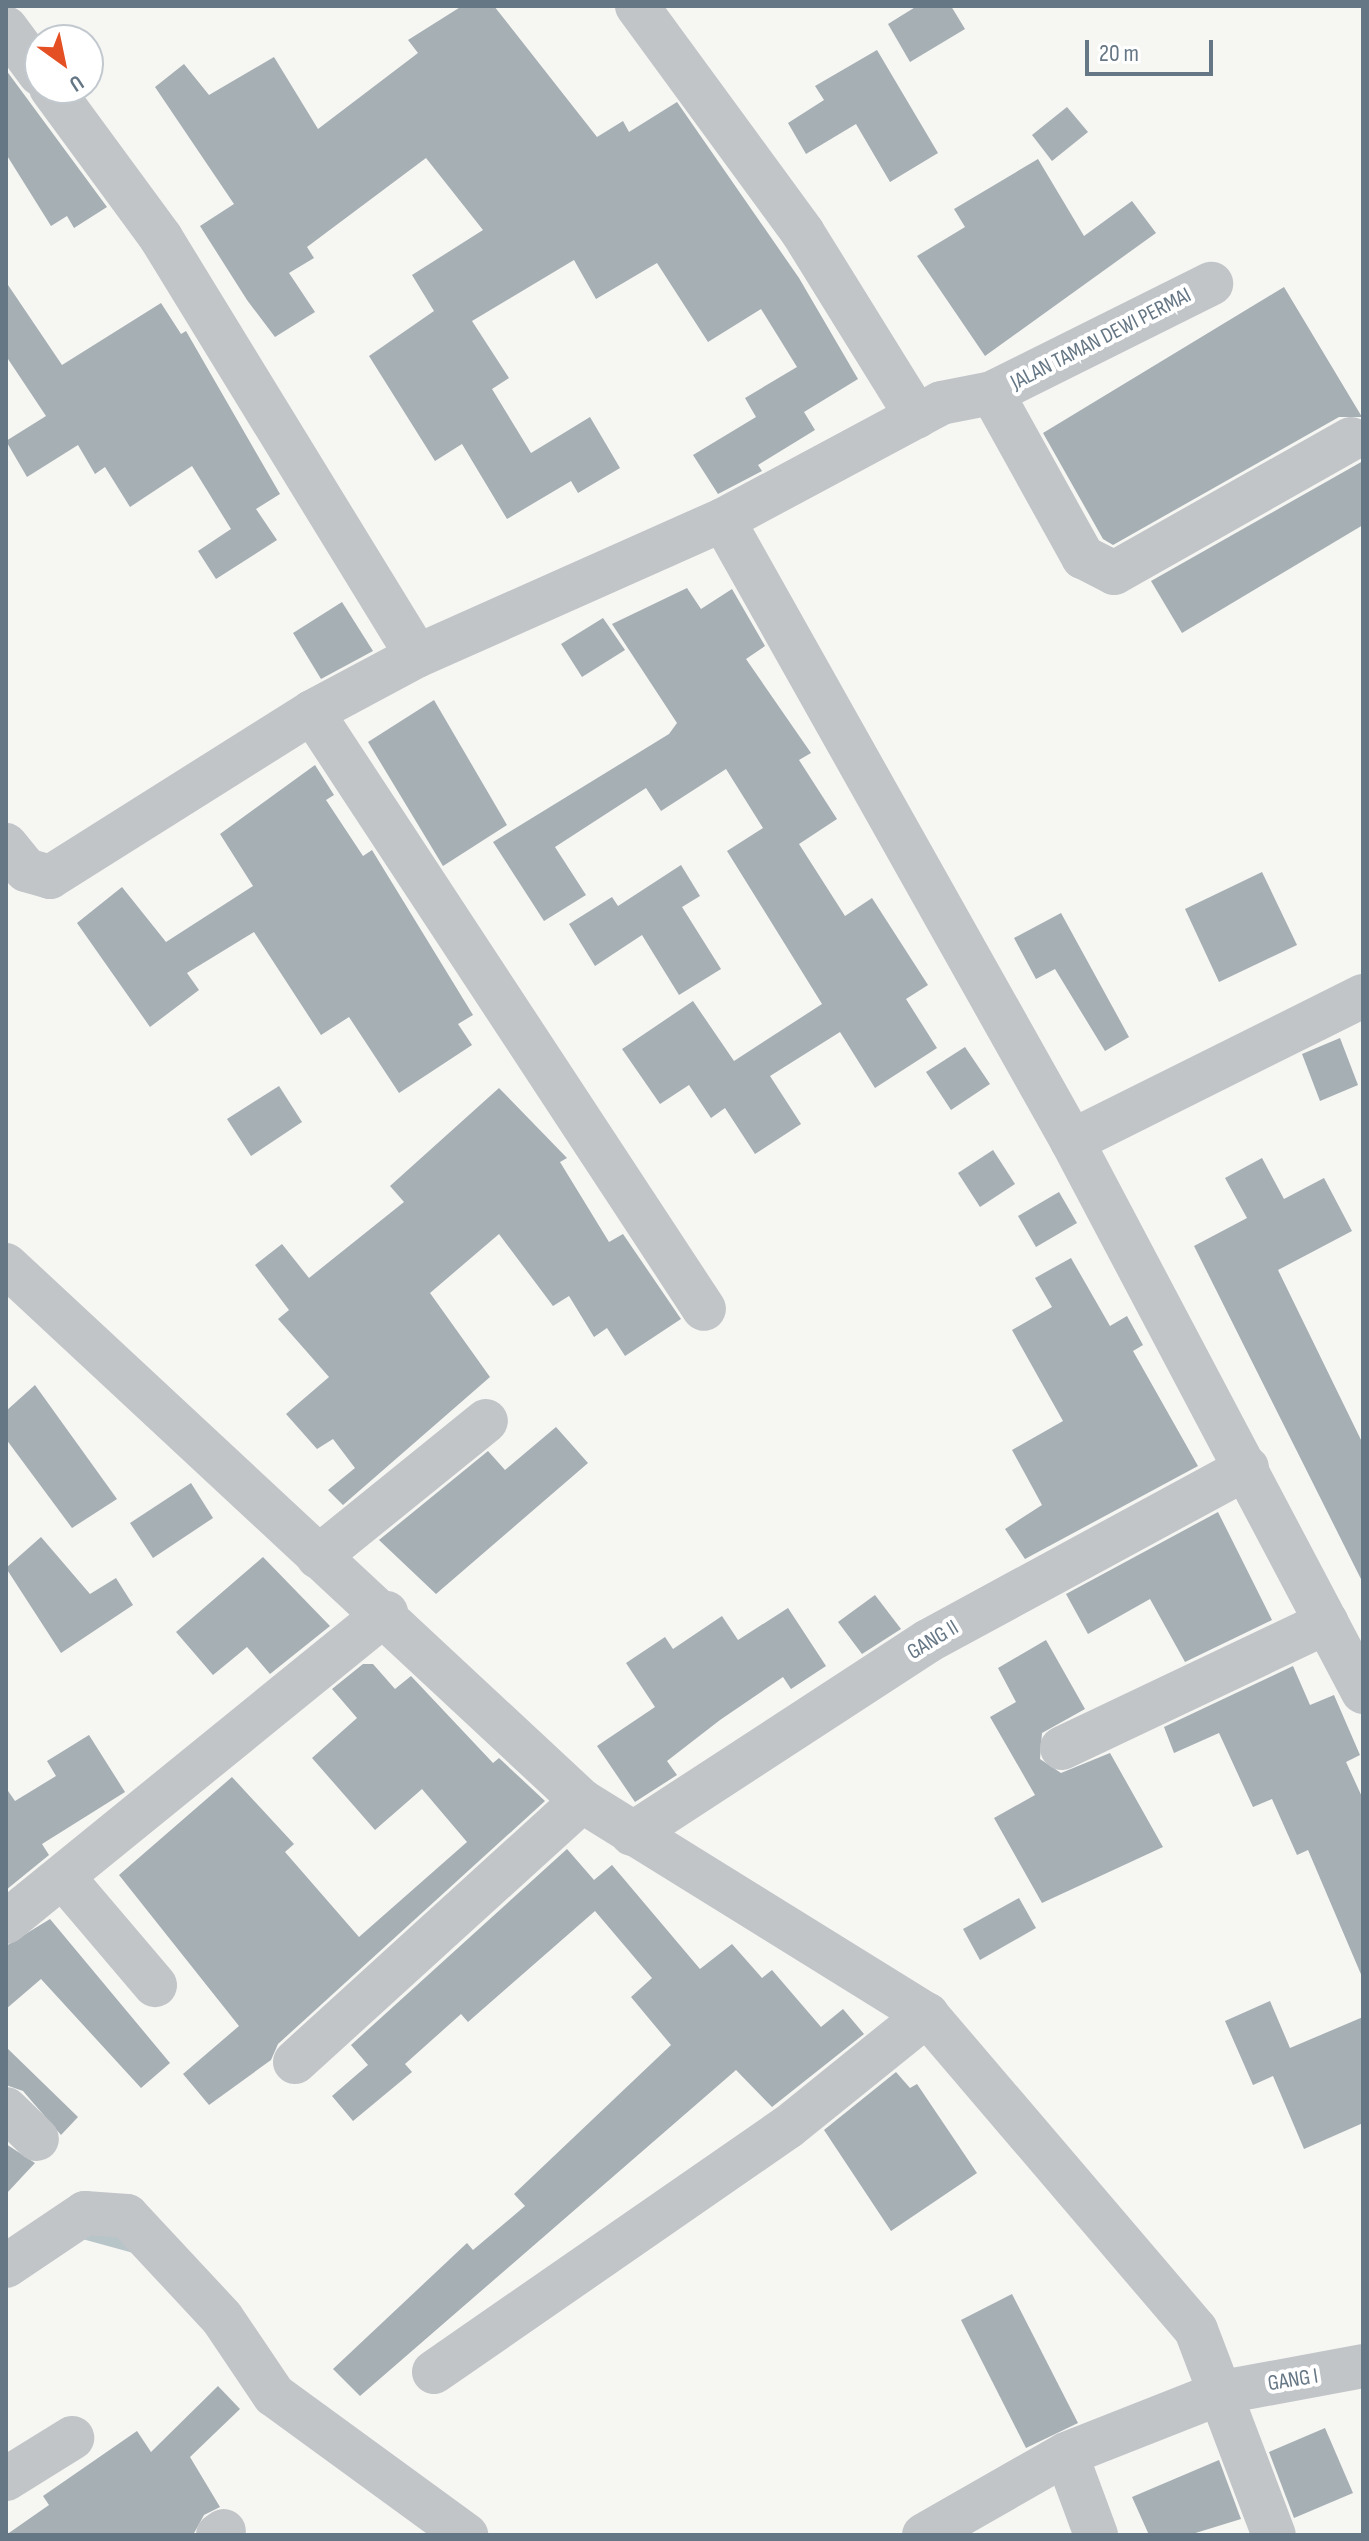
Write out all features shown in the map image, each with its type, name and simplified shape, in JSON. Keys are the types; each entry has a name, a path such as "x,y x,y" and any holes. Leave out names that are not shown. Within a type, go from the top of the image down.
{"street":[{"path":"637,6 803,233 917,417"},
{"path":"6,28 24,52"},
{"path":"63,104 161,238 417,656"},
{"name":"JALAN TAMAN DEWI PERMAI","path":"6,845 26,870 50,877 312,712 417,656 723,520 917,417 992,393 1211,284"},
{"path":"992,393 1077,547 1114,573 1351,439"},
{"path":"723,520 1072,1141 1363,1692"},
{"path":"312,712 704,1309"},
{"path":"1072,1141 1363,996"},
{"path":"6,1265 318,1557 386,1613 582,1801 927,2015 1196,2330 1223,2392 1274,2535"},
{"path":"318,1557 486,1421"},
{"name":"GANG II","path":"632,1834 928,1641 1247,1468"},
{"path":"6,1922 386,1613"},
{"path":"1062,1748 1327,1622"},
{"path":"295,2062 582,1801"},
{"path":"63,1877 155,1985"},
{"path":"434,2372 788,2127 927,2015"},
{"path":"6,2109 37,2139"},
{"path":"6,2266 85,2213 127,2216 222,2318 274,2395 466,2535"},
{"name":"GANG I","path":"924,2535 1066,2454 1223,2392 1363,2366"},
{"path":"6,2479 72,2438"},
{"path":"1066,2454 1096,2535"}],"building":[{"path":"462,6 494,6 597,137 623,121 629,132 677,102 799,278 858,379 804,412 815,430 758,465 762,471 718,494 693,455 756,417 745,398 797,367 761,309 708,342 657,263 596,299 574,260 472,321 509,378 492,389 531,453 590,417 620,468 578,493 571,481 507,519 462,444 435,461 369,356 434,311 412,275 483,230 426,158 307,247 314,258 289,273 315,312 275,337 247,300 200,226 234,204 155,87 184,64 209,95 274,57 318,129 418,53 408,40"},
{"path":"917,6 951,6 965,29 910,62 888,24"},
{"path":"877,50 938,153 890,182 856,124 806,154 788,123 824,100 815,86"},
{"path":"6,70 24,94 24,104 31,104 107,207 74,228 67,216 51,226 6,154"},
{"path":"1067,107 1088,132 1052,161 1032,135"},
{"path":"1038,159 1084,236 1132,201 1156,233 985,356 917,256 965,227 954,209"},
{"path":"6,282 62,365 161,303 181,334 186,331 280,494 256,509 277,540 216,579 198,551 231,529 192,466 130,507 105,467 95,474 78,445 27,477 6,441 46,416 6,356"},
{"path":"1284,287 1362,417 1339,417 1113,545 1103,539 1043,433"},
{"path":"1363,461 1363,525 1182,633 1151,581"},
{"path":"687,588 701,609 732,589 765,646 746,659 811,753 799,760 837,819 799,844 845,916 872,898 928,985 906,999 937,1048 875,1088 840,1032 770,1076 801,1124 755,1154 725,1108 711,1118 689,1085 660,1104 622,1049 693,1001 734,1061 822,1004 727,851 763,828 726,769 661,811 646,788 555,847 586,895 544,921 493,842 669,734 677,723 612,624"},
{"path":"342,602 373,651 321,679 293,633"},
{"path":"603,618 625,650 582,677 561,644"},
{"path":"434,700 507,825 443,866 368,742"},
{"path":"315,765 334,795 326,800 363,856 372,850 473,1015 458,1024 472,1045 399,1093 349,1017 321,1035 254,932 187,973 199,990 150,1027 77,923 122,887 166,942 253,886 220,834"},
{"path":"681,865 700,896 682,907 721,969 679,995 642,935 595,966 569,924 612,897 618,906"},
{"path":"1262,872 1297,945 1219,982 1185,909"},
{"path":"1061,913 1129,1037 1105,1051 1055,969 1036,979 1014,938"},
{"path":"1340,1038 1358,1085 1320,1101 1302,1054"},
{"path":"965,1047 990,1084 951,1110 926,1072"},
{"path":"279,1086 302,1122 251,1156 227,1119"},
{"path":"499,1088 567,1158 560,1162 609,1242 623,1234 681,1319 625,1356 607,1328 594,1337 569,1296 553,1306 499,1234 430,1293 490,1377 343,1505 328,1490 355,1468 333,1439 317,1449 286,1414 329,1377 278,1319 289,1310 255,1265 282,1244 309,1278 404,1202 390,1186"},
{"path":"993,1150 1015,1184 980,1207 958,1173"},
{"path":"1262,1158 1284,1199 1324,1178 1352,1231 1278,1270 1363,1444 1363,1583 1194,1246 1247,1218 1225,1178"},
{"path":"1059,1192 1077,1223 1036,1247 1018,1216"},
{"path":"1071,1258 1110,1326 1127,1316 1143,1345 1133,1351 1198,1466 1025,1559 1005,1529 1042,1505 1012,1450 1063,1421 1012,1330 1052,1307 1035,1278"},
{"path":"35,1385 117,1499 72,1528 6,1439 6,1411"},
{"path":"556,1427 588,1463 436,1594 379,1540 488,1451 505,1470"},
{"path":"191,1483 213,1518 153,1558 130,1523"},
{"path":"1218,1512 1272,1620 1185,1662 1150,1599 1088,1634 1066,1594"},
{"path":"41,1537 90,1594 116,1578 133,1605 61,1653 6,1568"},
{"path":"263,1557 330,1626 270,1674 247,1647 213,1675 176,1632"},
{"path":"875,1595 901,1629 862,1654 838,1622"},
{"path":"788,1608 826,1666 791,1689 783,1677 720,1720 667,1761 677,1775 635,1802 597,1746 655,1707 626,1663 665,1637 673,1649 722,1616 738,1640"},
{"path":"1046,1640 1085,1709 1042,1733 1040,1759 1061,1773 1110,1753 1163,1847 1042,1903 994,1818 1035,1795 990,1717 1016,1702 998,1668"},
{"path":"363,1664 373,1664 395,1689 411,1676 493,1763 499,1758 545,1801 278,2044 271,2060 209,2105 183,2074 239,2026 119,1875 232,1777 294,1844 285,1852 359,1937 467,1842 422,1789 375,1830 312,1758 357,1718 332,1689"},
{"path":"1293,1666 1310,1705 1334,1695 1360,1755 1346,1762 1363,1799 1363,1979 1308,1850 1297,1855 1272,1799 1253,1807 1219,1733 1174,1753 1164,1727"},
{"path":"89,1735 125,1792 42,1844 49,1855 6,1890 6,1788 15,1801 56,1776 47,1761"},
{"path":"567,1849 594,1880 612,1865 700,1969 732,1944 762,1978 772,1970 821,2027 843,2009 864,2034 772,2107 736,2070 360,2396 333,2369 467,2243 473,2250 525,2206 514,2194 671,2045 631,1997 652,1978 595,1911 468,2022 461,2014 405,2064 412,2072 353,2121 332,2096 368,2065 351,2045"},
{"path":"1019,1898 1036,1928 980,1960 963,1929"},
{"path":"50,1919 170,2063 141,2088 41,1979 6,2009 6,1946"},
{"path":"1270,2001 1290,2048 1363,2017 1363,2123 1304,2149 1273,2076 1253,2085 1225,2021"},
{"path":"6,2047 78,2117 61,2135 23,2091 6,2085"},
{"path":"896,2072 910,2088 917,2084 977,2173 891,2231 824,2130"},
{"path":"6,2144 35,2163 6,2194"},
{"path":"1012,2294 1078,2423 1026,2448 961,2320"},
{"path":"218,2386 240,2409 190,2457 220,2507 204,2515 193,2535 6,2535 49,2505 43,2496 137,2431 151,2452"},
{"path":"1325,2428 1353,2493 1294,2518 1269,2452"},
{"path":"1219,2460 1241,2519 1189,2535 1149,2535 1132,2497"}],"waterway":[{"path":"83,2233 134,2247"}]}
